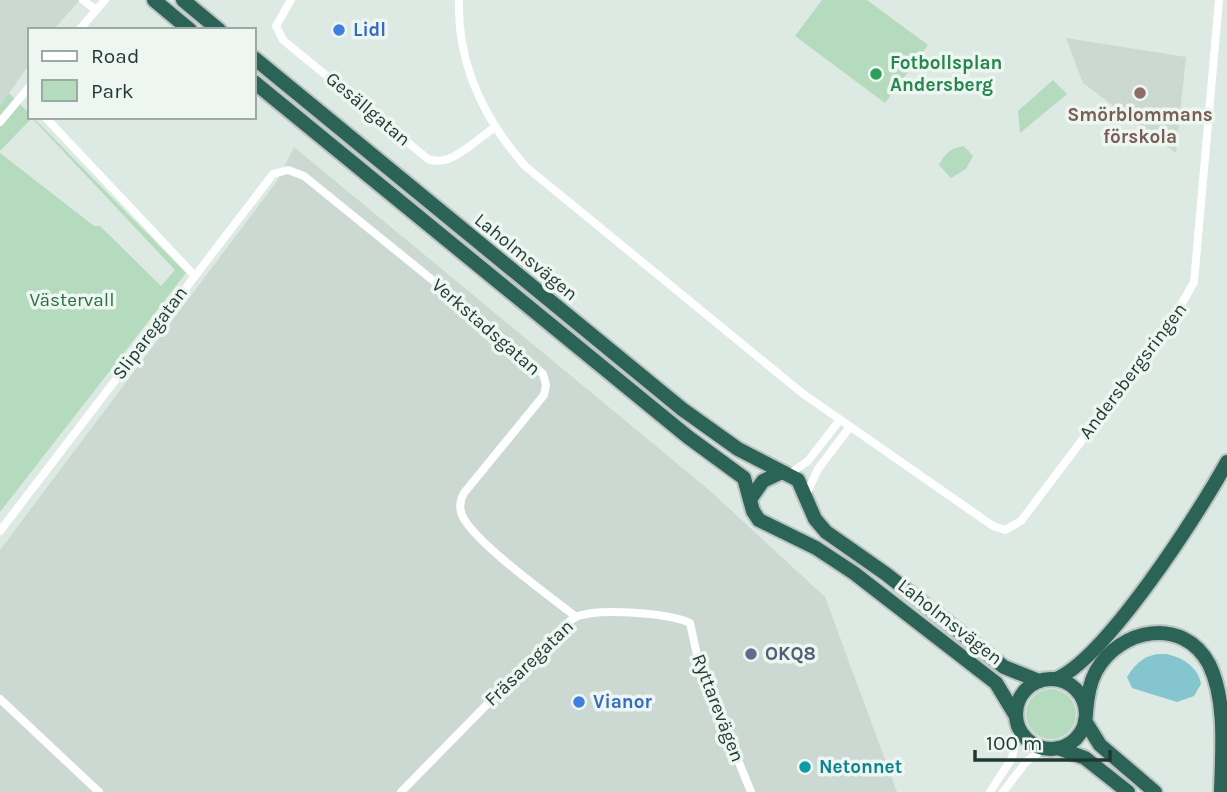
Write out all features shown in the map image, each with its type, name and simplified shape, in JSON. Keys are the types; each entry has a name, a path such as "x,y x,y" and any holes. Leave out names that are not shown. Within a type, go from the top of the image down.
{"highway":[{"path":"154,0 188,28"},
{"path":"183,0 217,28"},
{"name":"Laholmsvägen","path":"256,60 682,409 730,443 799,480 815,519 826,532 886,574 1004,667 1039,681 1056,679"},
{"name":"Laholmsvägen","path":"256,84 688,437 733,468 744,478 759,520 816,548 854,573 996,683 1028,741 1085,758 1128,792"},
{"path":"1056,679 1081,665 1130,605 1205,501 1227,462"},
{"path":"751,498 763,481 785,473"},
{"path":"1051,748 1076,738 1086,717 1095,672 1119,645 1136,636 1155,632 1186,640 1209,665 1218,693 1221,792"},
{"path":"1056,679 1071,685 1079,693 1086,717 1100,745 1155,792"},
{"path":"1017,722 1021,694 1039,681"}],"street":[{"path":"83,0 96,10"},
{"path":"81,28 105,0"},
{"name":"Gesällgatan","path":"291,0 275,26 283,40 428,159 436,162 450,159 494,128"},
{"name":"Andersbergsringen","path":"459,0 466,64 494,128 539,180 839,421 993,526 1005,530 1021,521 1172,321 1194,282 1219,0"},
{"path":"0,122 28,88"},
{"path":"22,94 28,100"},
{"name":"Sliparegatan","path":"0,531 194,275 47,119"},
{"name":"Verkstadsgatan","path":"194,275 273,174 288,170 304,176 537,365 545,379 544,395 464,493 460,506 464,521 501,556 575,617"},
{"path":"785,473 807,461 839,421"},
{"path":"806,495 818,469 849,428"},
{"name":"Fräsaregatan","path":"401,792 575,617 609,613 676,618 690,623"},
{"name":"Ryttarevägen","path":"690,623 699,664 751,792"},
{"path":"0,699 99,792"},
{"path":"990,792 1012,758 1017,722"},
{"path":"1003,792 1026,762 1051,748"}],"shaded area":[{"path":"0,0 80,0 55,28 28,28 28,66 0,106"},
{"name":"Smörblommans förskola","path":"1066,38 1186,57 1176,153 1083,83"},
{"path":"294,147 709,490 825,597 897,792 0,792 0,550 277,181"}],"green space":[{"name":"Fotbollsplan Andersberg","path":"822,0 867,0 928,45 885,103 795,36"},
{"path":"1053,80 1067,94 1020,133 1018,111"},
{"name":"Västervall","path":"9,93 28,112 28,119 31,119 0,151 0,106"},
{"name":"Västervall","path":"33,119 186,273 0,512 0,153 94,226 100,226 161,286 175,270"},
{"path":"964,146 973,156 966,169 951,178 939,165 949,152"},
{"path":"1051,689 1069,696 1076,714 1069,732 1051,739 1033,732 1026,714 1033,696"}],"water":[{"path":"1166,654 1183,660 1197,673 1201,684 1194,696 1177,702 1132,688 1127,677 1139,662 1153,655"}],"place":[{"name":"Lidl","path":"339,30"},
{"name":"Fotbollsplan Andersberg","path":"876,74"},
{"name":"Smörblommans förskola","path":"1140,93"},
{"name":"OKQ8","path":"751,654"},
{"name":"Vianor","path":"579,702"},
{"name":"Netonnet","path":"805,767"}]}
